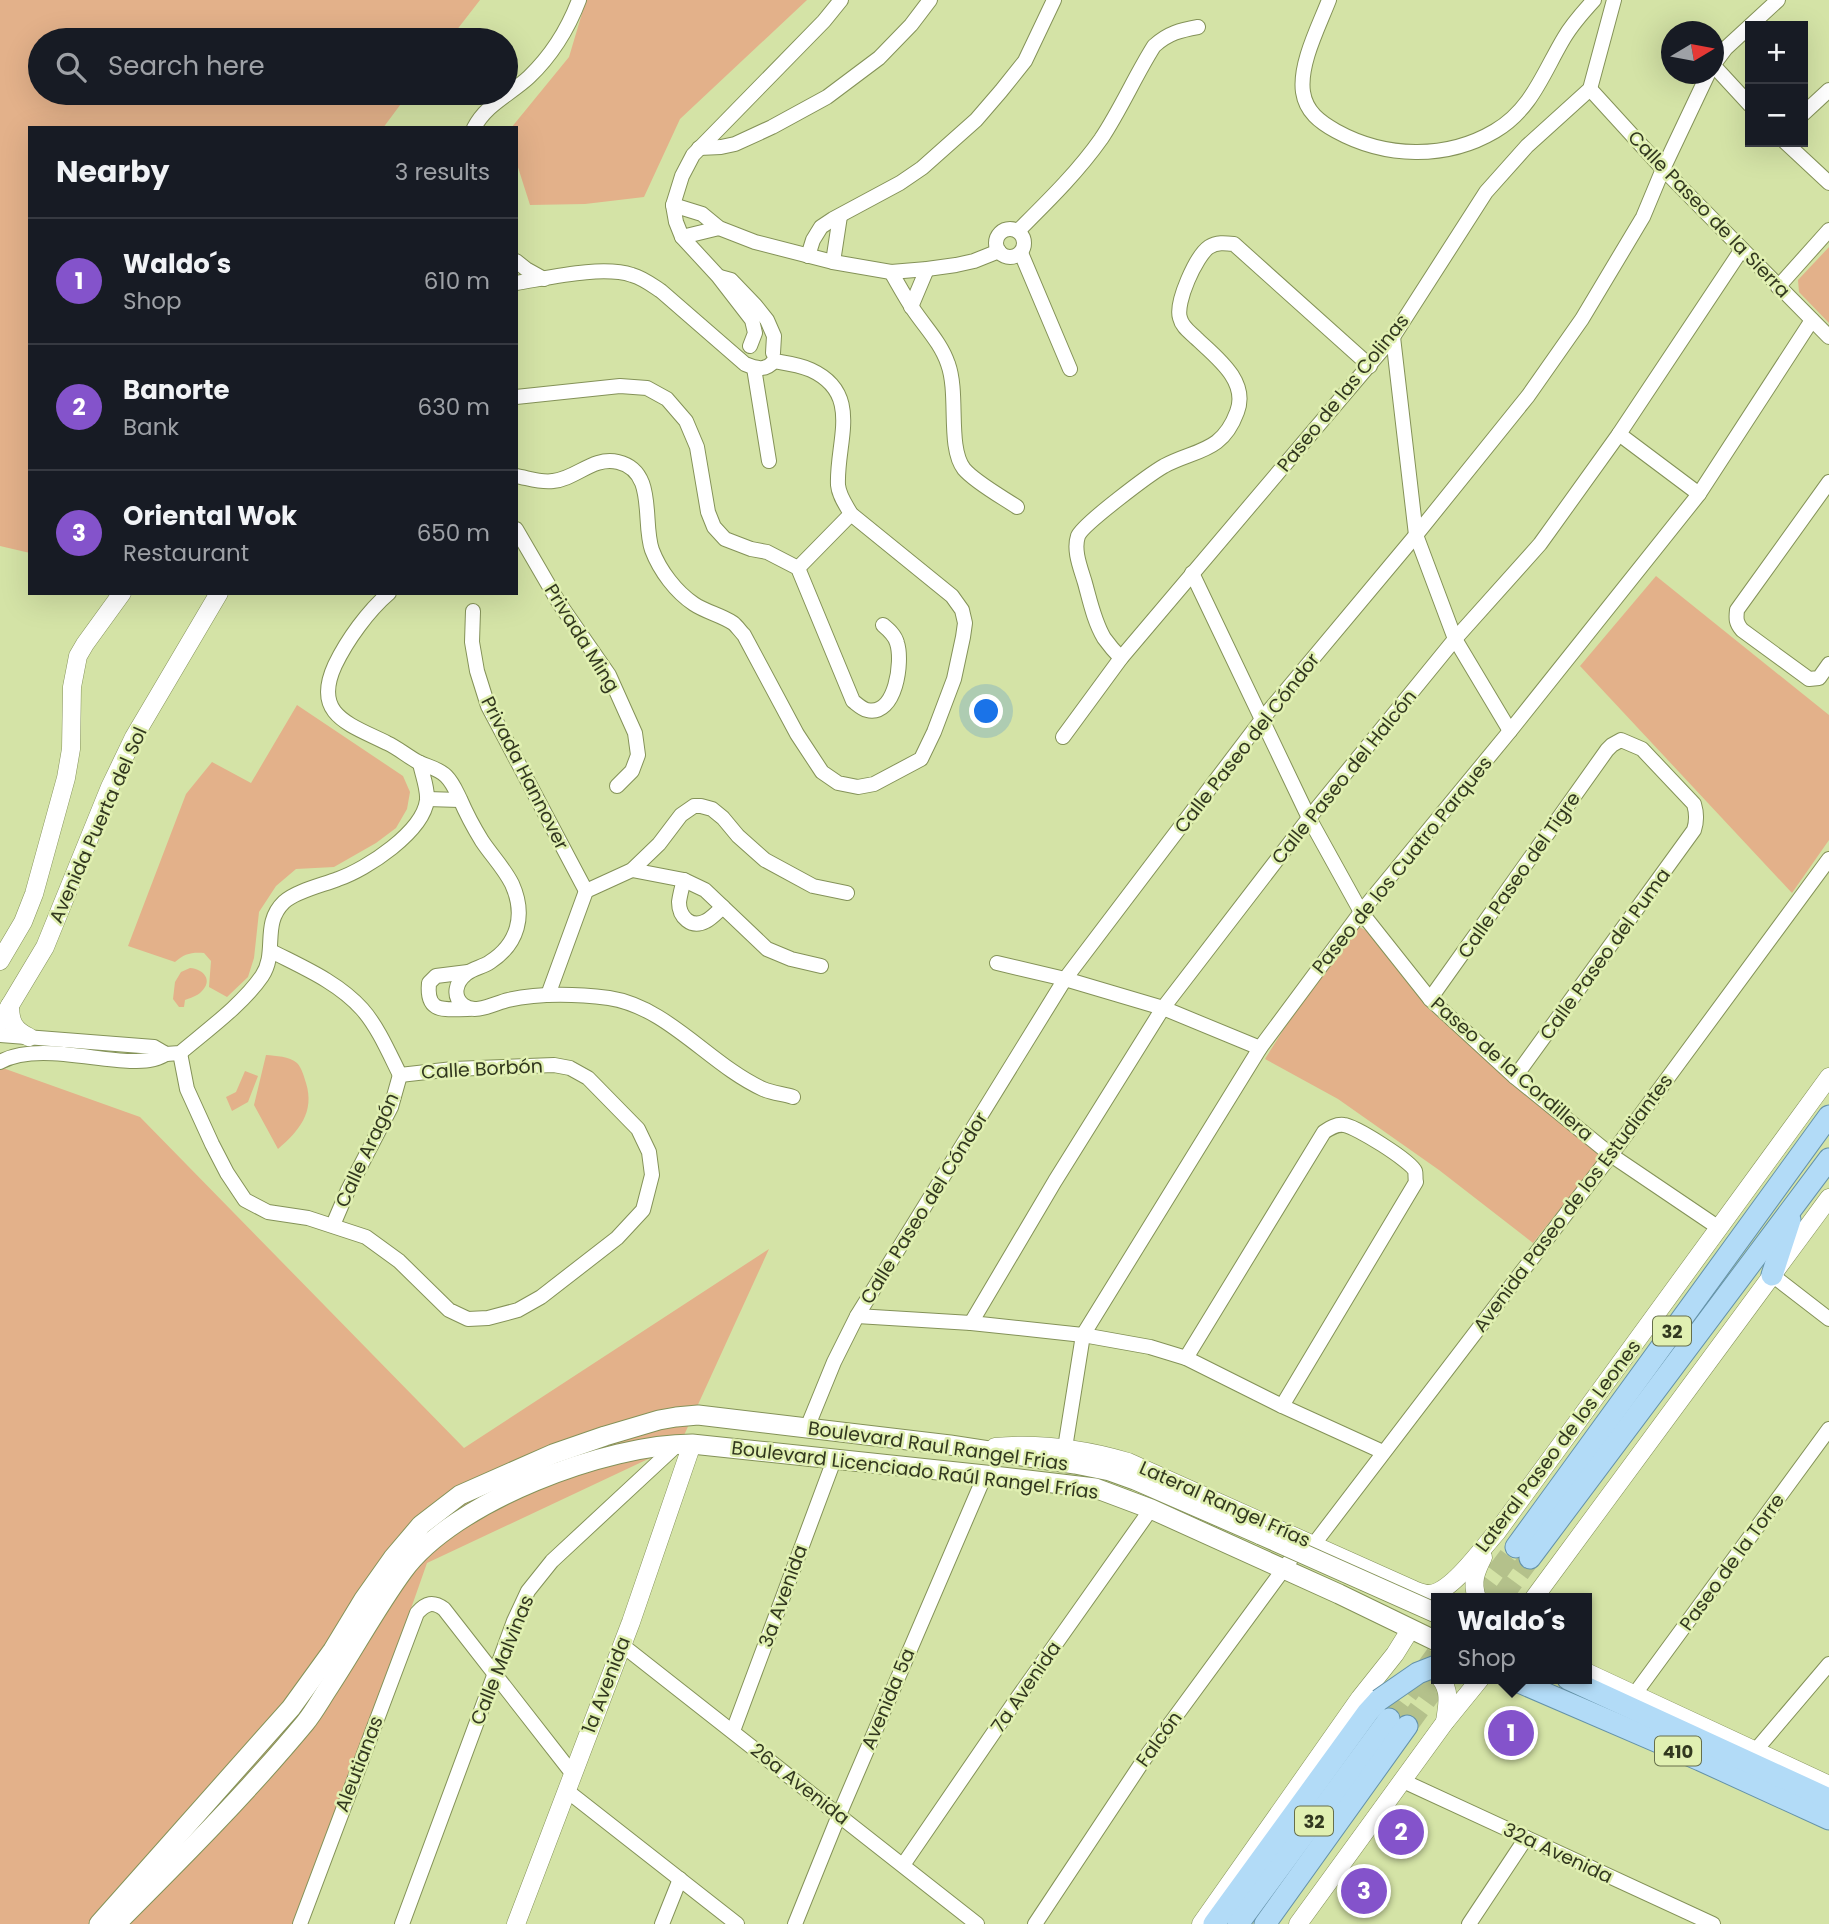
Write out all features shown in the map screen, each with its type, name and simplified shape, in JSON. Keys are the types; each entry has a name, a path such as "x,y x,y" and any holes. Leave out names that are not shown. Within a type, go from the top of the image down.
{"main road":[{"name":"32","path":"1829,1116 1523,1552 1829,1159"},
{"path":"1772,1275 1795,1203"},
{"name":"Boulevard Raul Rangel Frias","path":"99,1924 291,1708 333,1650 363,1599 421,1525 460,1495 553,1454 676,1416 698,1415 978,1449 1110,1471 1431,1611"},
{"name":"Boulevard Licenciado Raúl Rangel Frías","path":"116,1924 213,1827 307,1720 404,1569 426,1545 453,1523 478,1508 523,1487 615,1455 685,1444 1095,1488 1151,1509 1220,1540 1284,1560 1287,1564"},
{"path":"1314,1544 1287,1564 1339,1594 1426,1635"},
{"path":"1339,1594 1329,1582 1328,1575 1336,1564 1349,1559"},
{"path":"1214,1924 1368,1712 1384,1711 1418,1673 1431,1668"},
{"name":"410","path":"1526,1684 1829,1819"},
{"name":"410","path":"1579,1684 1829,1799"},
{"name":"32","path":"1238,1924 1384,1711"},
{"name":"32","path":"1265,1924 1384,1711"}],"street":[{"path":"518,85 547,58 562,36 579,0"},
{"path":"750,346 755,334 752,320 719,276 682,237 673,205 682,176 693,155 841,0"},
{"path":"699,148 735,144 827,97 879,58 911,25 930,0"},
{"path":"808,256 821,227 922,168 975,120 1025,61 1054,0"},
{"path":"1329,0 1303,72 1303,92 1311,113 1346,136 1378,148 1409,152 1455,148 1497,130 1520,111 1538,88 1569,29 1594,0"},
{"path":"1590,89 1614,0"},
{"path":"1724,51 1779,0"},
{"path":"1018,232 1065,183 1099,142 1154,46 1175,32 1198,27"},
{"path":"1724,77 1745,100"},
{"name":"Calle Paseo del Cóndor","path":"807,1428 834,1362 857,1316 1065,979 1263,718 1416,536 1528,396 1582,319 1643,218 1703,84"},
{"name":"Calle Paseo de la Sierra","path":"1590,89 1663,169 1829,337"},
{"name":"Paseo de las Colinas","path":"1063,737 1121,658 1393,338 1486,192 1527,146 1590,89"},
{"path":"1808,109 1829,90"},
{"path":"475,126 492,105"},
{"path":"720,125 749,137"},
{"path":"1790,147 1829,183"},
{"path":"673,205 702,214 719,228 755,242 833,262 891,272 927,270 974,261 999,251"},
{"path":"833,262 840,216"},
{"path":"682,237 719,228"},
{"path":"1021,253 1006,257 999,251 996,242 1000,234 1009,229 1018,232 1024,239 1021,253 1070,369"},
{"path":"1778,287 1829,230"},
{"path":"1121,658 1104,638 1092,610 1076,552 1078,536 1098,515 1164,466 1202,452 1217,442 1232,425 1239,408 1239,392 1235,380 1226,367 1183,327 1179,317 1178,306 1196,263 1204,251 1212,245 1224,242 1234,244 1370,366"},
{"name":"Calle Paseo del Halcón","path":"971,1322 1163,1008 1309,818 1455,639 1540,544 1619,435 1742,249"},
{"path":"518,263 544,279"},
{"path":"911,307 927,270"},
{"path":"518,283 594,272 633,275 647,281 754,368 763,369 770,366 774,357 775,336 767,320 732,280 719,276"},
{"path":"891,272 947,362 953,382 954,436 957,454 964,468 1017,507"},
{"name":"Paseo de los Cuatro Parques","path":"1065,1448 1083,1335 1260,1048 1361,912 1699,494 1812,320"},
{"path":"1393,338 1416,536 1455,639 1510,731"},
{"path":"518,476 555,481 600,461 614,460 625,463 635,471 642,483 647,499 651,549 665,577 693,604 732,623 744,635 797,734 822,772 838,783 858,787 874,783 921,759 954,679 965,622 962,610 952,596 851,514 844,503 838,487 844,420 842,402 829,381 810,369 774,357 768,349 726,346"},
{"path":"754,368 769,461"},
{"path":"518,397 620,386 646,388 667,399 686,421 697,447 708,512 714,527 725,539 767,552 797,568 853,701 866,710 877,710 885,706 893,694 898,672 897,642 883,625"},
{"path":"1619,435 1699,494"},
{"path":"1829,482 1737,610 1735,619 1742,630 1809,678 1819,678 1829,664"},
{"path":"797,568 851,514"},
{"name":"Privada Ming","path":"518,533 559,603 609,674 635,733 638,755 632,771 617,786"},
{"name":"Paseo de la Cordillera","path":"1192,573 1309,818 1361,912 1430,999 1516,1077 1611,1155 1719,1228"},
{"name":"Avenida Puerta del Sol","path":"0,961 23,922 34,894 66,778 71,749 72,687 78,656 121,595"},
{"name":"Avenida Puerta del Sol","path":"0,1022 45,947 110,787 134,737 218,595"},
{"path":"387,595 374,606 339,656 328,681 328,701 336,714 349,725 446,775 482,841 506,872 516,892 520,919 512,942 489,963 468,972 436,976 429,983 428,998 433,1005 442,1009 477,1009 508,1000 548,995 610,999 639,1007 662,1020 764,1090 793,1097"},
{"name":"Privada Hannover","path":"473,611 472,642 477,671 488,706 586,891"},
{"name":"Calle Paseo del Puma","path":"1516,1077 1694,830 1697,822 1694,804 1642,749 1621,740 1607,750"},
{"name":"Calle Paseo del Tigre","path":"1430,999 1607,750"},
{"path":"0,1062 33,1053 155,1061 173,1054 246,995 263,974 271,951 269,932 274,914 286,900 343,878 376,859 406,836 419,820 427,799 420,763"},
{"path":"427,799 460,800"},
{"path":"548,995 586,891 632,870 659,844 681,815 694,807 712,809 765,860 813,886 847,893"},
{"name":"Avenida Paseo de los Estudiantes","path":"1314,1544 1611,1155 1829,859"},
{"path":"632,870 684,880 705,890 767,949 791,959 821,966"},
{"path":"684,880 679,904 685,919 698,924 707,921 723,907"},
{"path":"34,894 62,906"},
{"name":"Calle Borbón","path":"173,1054 212,1144 227,1173 246,1200 268,1212 308,1218 366,1237 399,1261 449,1310 468,1319 488,1318 518,1310 541,1297 617,1238 643,1210 652,1175 649,1152 638,1129 589,1078 570,1068 554,1065 453,1069 400,1075 363,1010 343,991 271,951"},
{"path":"997,963 1065,979 1163,1008 1260,1048"},
{"path":"468,972 457,985 456,994 460,1003 468,1009"},
{"path":"10,1005 12,1024 29,1037"},
{"path":"0,1035 154,1047 173,1054"},
{"name":"Calle Aragón","path":"333,1225 391,1107 400,1075"},
{"name":"Lateral Paseo de los Leones","path":"1458,1576 1497,1532 1829,1077"},
{"path":"1186,1358 1324,1132 1333,1126 1346,1125 1407,1162 1415,1171 1416,1182 1282,1406"},
{"path":"1538,1593 1829,1198"},
{"path":"1772,1275 1829,1319"},
{"path":"857,1316 971,1322 1083,1335 1140,1345 1186,1358 1383,1452"},
{"name":"Paseo de la Torre","path":"1634,1695 1829,1429"},
{"name":"1a Avenida","path":"516,1924 622,1644 685,1444"},
{"name":"Calle Malvinas","path":"402,1924 528,1591 552,1562 685,1444"},
{"name":"Lateral Rangel Frías","path":"978,1449 1034,1445 1100,1453 1128,1462 1422,1593 1431,1594"},
{"name":"3a Avenida","path":"733,1731 834,1460"},
{"name":"Avenida 5a","path":"795,1924 985,1475"},
{"name":"7a Avenida","path":"903,1866 1151,1509"},
{"path":"1475,1593 1474,1577 1497,1532"},
{"name":"Falcón","path":"1035,1924 1144,1758 1287,1564"},
{"name":"Lateral Rangel Frías","path":"1434,1593 1448,1586 1458,1576"},
{"name":"Aleutianas","path":"300,1924 417,1613 423,1606 431,1603 444,1609 495,1673"},
{"path":"1201,1924 1384,1711 1395,1654 1426,1635"},
{"name":"26a Avenida","path":"622,1644 977,1924"},
{"path":"1755,1751 1829,1664"},
{"path":"1384,1711 1390,1675 1419,1667 1431,1671"},
{"path":"495,1673 569,1782 680,1879 737,1924"},
{"path":"1592,1675 1829,1785"},
{"path":"1445,1684 1448,1696 1445,1722"},
{"path":"1298,1924 1445,1722 1476,1684"},
{"name":"32a Avenida","path":"1403,1781 1713,1924"},
{"path":"1469,1924 1527,1838"},
{"path":"662,1924 680,1879"}],"shaded area":[{"path":"0,0 480,0 458,28 28,28 28,105 400,105 384,126 28,126 28,553 0,546"},
{"path":"586,0 807,0 680,119 644,197 585,204 530,205 518,167 518,126 513,126 569,57"},
{"path":"1829,247 1829,323 1799,292 1798,280"},
{"path":"1656,576 1829,715 1829,840 1792,893 1580,666"},
{"path":"297,705 403,776 410,792 407,809 396,828 376,843 334,867 296,869 276,886 259,912 254,958 248,977 227,997 209,987 211,961 204,953 188,954 175,962 128,946 186,794 212,762 251,783"},
{"path":"1359,927 1367,931 1428,1008 1512,1083 1597,1149 1599,1160 1533,1243 1439,1170 1338,1099 1265,1059 1307,992"},
{"path":"190,968 203,973 207,983 199,993 185,1000 184,1007 179,1007 173,999 175,982 181,972"},
{"path":"266,1055 297,1063 303,1073 308,1093 307,1112 303,1120 278,1149 254,1105"},
{"path":"0,1067 140,1117 464,1448 769,1249 680,1444 427,1563 300,1924 0,1924"},
{"path":"245,1071 258,1076 248,1102 232,1111 226,1097 236,1092"}],"tunnel":[{"path":"1482,1593 1516,1547"},
{"path":"1505,1593 1530,1558"},
{"path":"1389,1719 1431,1662"},
{"path":"1407,1726 1437,1684"}],"place":[{"name":"Waldo´s","path":"1511,1733"},
{"name":"Banorte","path":"1401,1832"},
{"name":"Oriental Wok","path":"1364,1891"}]}
